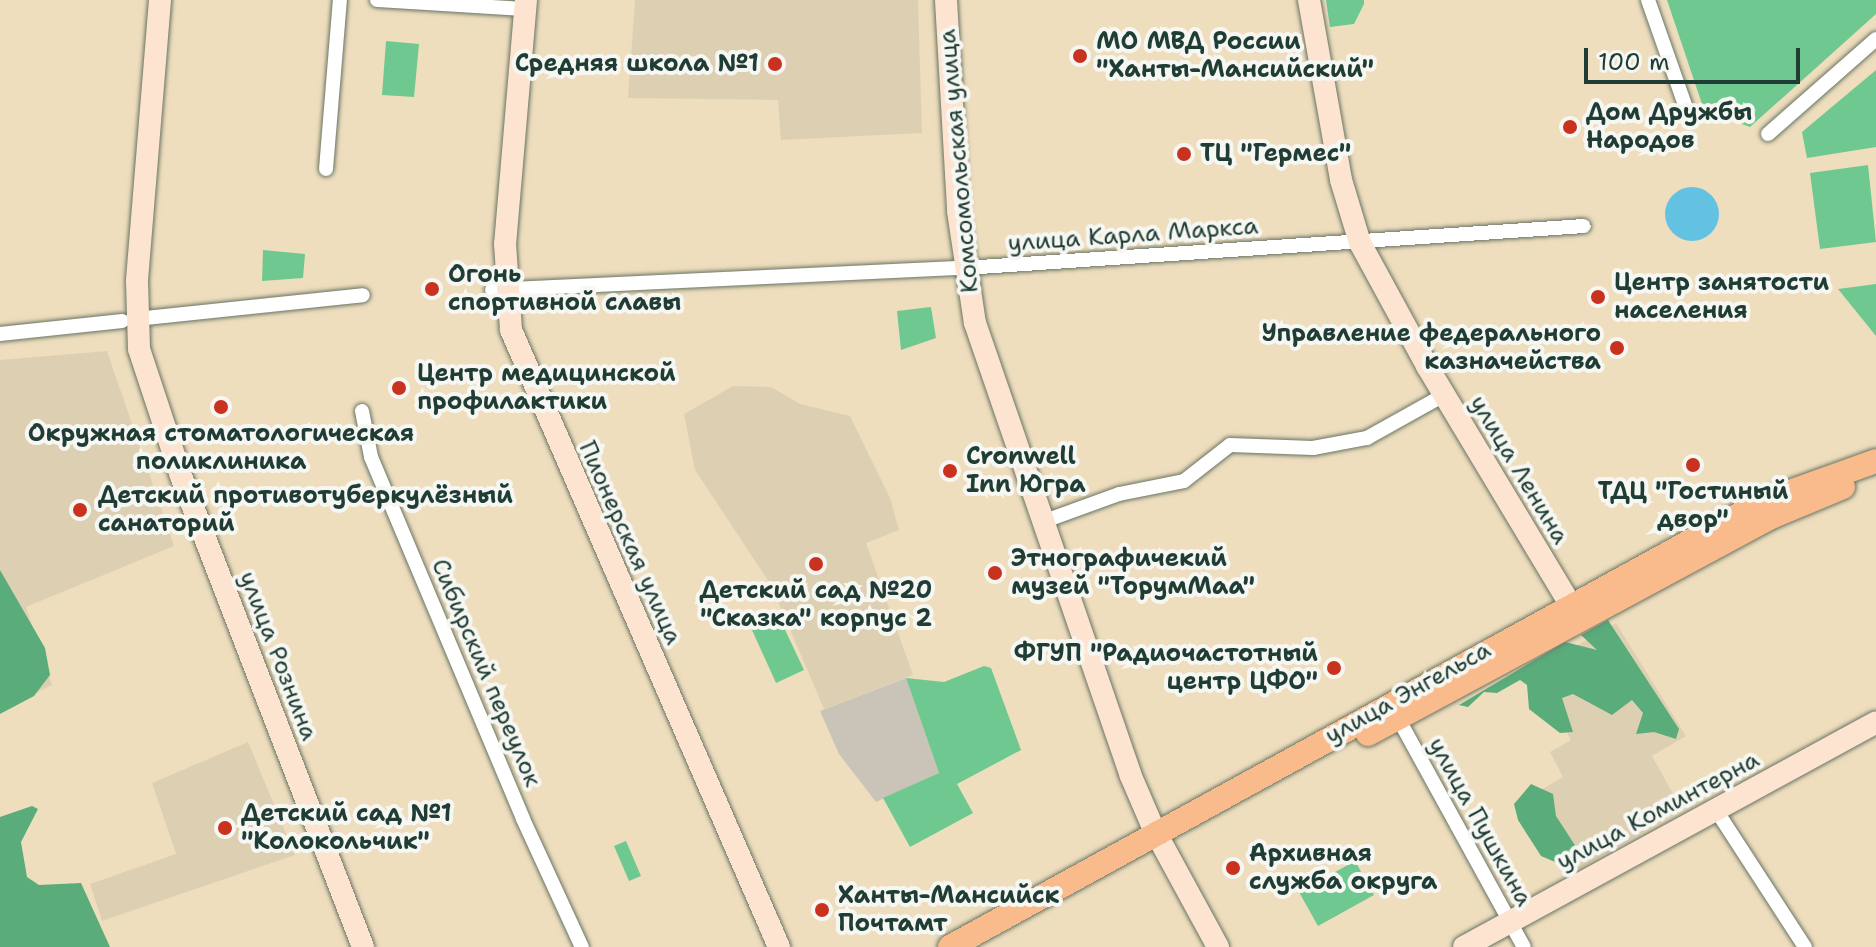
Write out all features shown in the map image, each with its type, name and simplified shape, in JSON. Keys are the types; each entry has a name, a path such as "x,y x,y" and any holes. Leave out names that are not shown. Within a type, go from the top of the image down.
{"main road":[{"name":"улица Энгельса","path":"982,947 1159,839 1575,611 1783,492 1876,461"},
{"name":"улица Энгельса","path":"950,947 1398,718 1575,611 1789,508 1876,478"}],"street":[{"name":"улица Рознина","path":"145,0 129,320 181,476 363,947"},
{"name":"улица Рознина","path":"160,0 125,353 164,469 346,947"},
{"path":"326,169 340,0"},
{"path":"377,0 526,5"},
{"name":"Комсомольская улица","path":"946,0 965,268 983,352 1159,839 1218,947"},
{"name":"улица Ленина","path":"1309,0 1339,170 1360,243 1444,395 1575,611"},
{"path":"1648,0 1686,108"},
{"name":"Пионерская улица","path":"526,5 499,290 523,363 779,947"},
{"path":"1768,134 1876,39"},
{"name":"улица Карла Маркса","path":"499,290 965,268 1584,226"},
{"path":"0,334 363,295"},
{"path":"1042,522 1119,494 1184,481 1230,445 1313,448 1367,438 1444,395"},
{"name":"Сибирский переулок","path":"362,411 371,457 523,819 582,947"},
{"name":"улица Пушкина","path":"1398,718 1524,947"},
{"name":"улица Коминтерна","path":"1464,947 1876,722"},
{"path":"1716,810 1805,947"}],"shaded area":[{"name":"Средняя школа №1","path":"635,0 918,0 922,133 781,140 778,100 628,98"},
{"name":"Детский противотуберкулёзный санаторий","path":"107,351 174,546 26,607 52,685 0,710 0,360"},
{"name":"Детский сад №20 \"Сказка\" корпус 2","path":"733,386 771,387 800,404 850,416 890,498 899,530 866,543 913,675 824,709 771,585 695,470 684,414"},
{"path":"1616,623 1686,736 1652,756 1682,810 1571,873 1557,846 1516,804 1563,777 1550,752 1571,740 1534,670"},
{"path":"906,678 939,773 876,802 839,754 820,711"},
{"name":"Детский сад №1 \"Колокольчик\"","path":"248,742 295,855 102,921 90,884 176,854 152,783"}],"green space":[{"path":"1326,0 1364,0 1364,4 1354,24 1330,27"},
{"path":"1667,0 1876,0 1876,14 1750,127 1704,110"},
{"path":"386,41 419,44 414,97 382,95"},
{"path":"1876,70 1876,147 1807,158 1802,132"},
{"path":"1868,165 1876,242 1820,249 1810,173"},
{"path":"263,250 305,254 303,278 262,281"},
{"path":"1876,284 1876,336 1838,289"},
{"path":"931,307 936,338 901,350 897,311"},
{"path":"0,570 45,648 50,675 34,696 0,714"},
{"path":"779,617 804,670 776,683 752,630"},
{"path":"1608,620 1679,729 1676,739 1654,732 1636,734 1643,713 1632,700 1612,715 1573,694 1562,698 1573,732 1560,733 1529,709 1527,685 1520,680 1497,693 1484,692 1468,707 1459,705 1565,642 1597,650 1581,635"},
{"path":"984,666 991,668 1021,750 957,784 973,813 910,847 883,798 939,773 906,678 944,682"},
{"path":"1531,784 1553,794 1556,816 1582,856 1574,870 1541,856 1518,820 1514,804"},
{"path":"32,806 38,809 21,842 27,877 39,885 81,883 110,947 0,947 0,817"},
{"path":"626,841 641,876 629,881 614,846"},
{"path":"1355,861 1374,895 1318,926 1299,892"}],"water":[{"path":"1692,187 1711,195 1719,214 1711,233 1692,241 1673,233 1665,214 1673,195"}],"place":[{"name":"МО МВД России \"Ханты-Мансийский\"","path":"1080,56"},
{"name":"Средняя школа №1","path":"775,64"},
{"name":"Дом Дружбы Народов","path":"1570,127"},
{"name":"ТЦ \"Гермес\"","path":"1184,154"},
{"name":"Огонь спортивной славы","path":"432,289"},
{"name":"Центр занятости населения","path":"1598,297"},
{"name":"Управление федерального казначейства","path":"1617,348"},
{"name":"Центр медицинской профилактики","path":"399,388"},
{"name":"Окружная стоматологическая поликлиника","path":"221,407"},
{"name":"ТДЦ \"Гостиный двор\"","path":"1693,465"},
{"name":"Cronwell Inn Югра","path":"950,471"},
{"name":"Детский противотуберкулёзный санаторий","path":"80,510"},
{"name":"Детский сад №20 \"Сказка\" корпус 2","path":"816,564"},
{"name":"Этнографичекий музей \"ТорумМаа\"","path":"995,573"},
{"name":"ФГУП \"Радиочастотный центр ЦФО\"","path":"1334,668"},
{"name":"Детский сад №1 \"Колокольчик\"","path":"225,828"},
{"name":"Архивная служба округа","path":"1233,868"},
{"name":"Ханты-Мансийск Почтамт","path":"822,910"}]}
